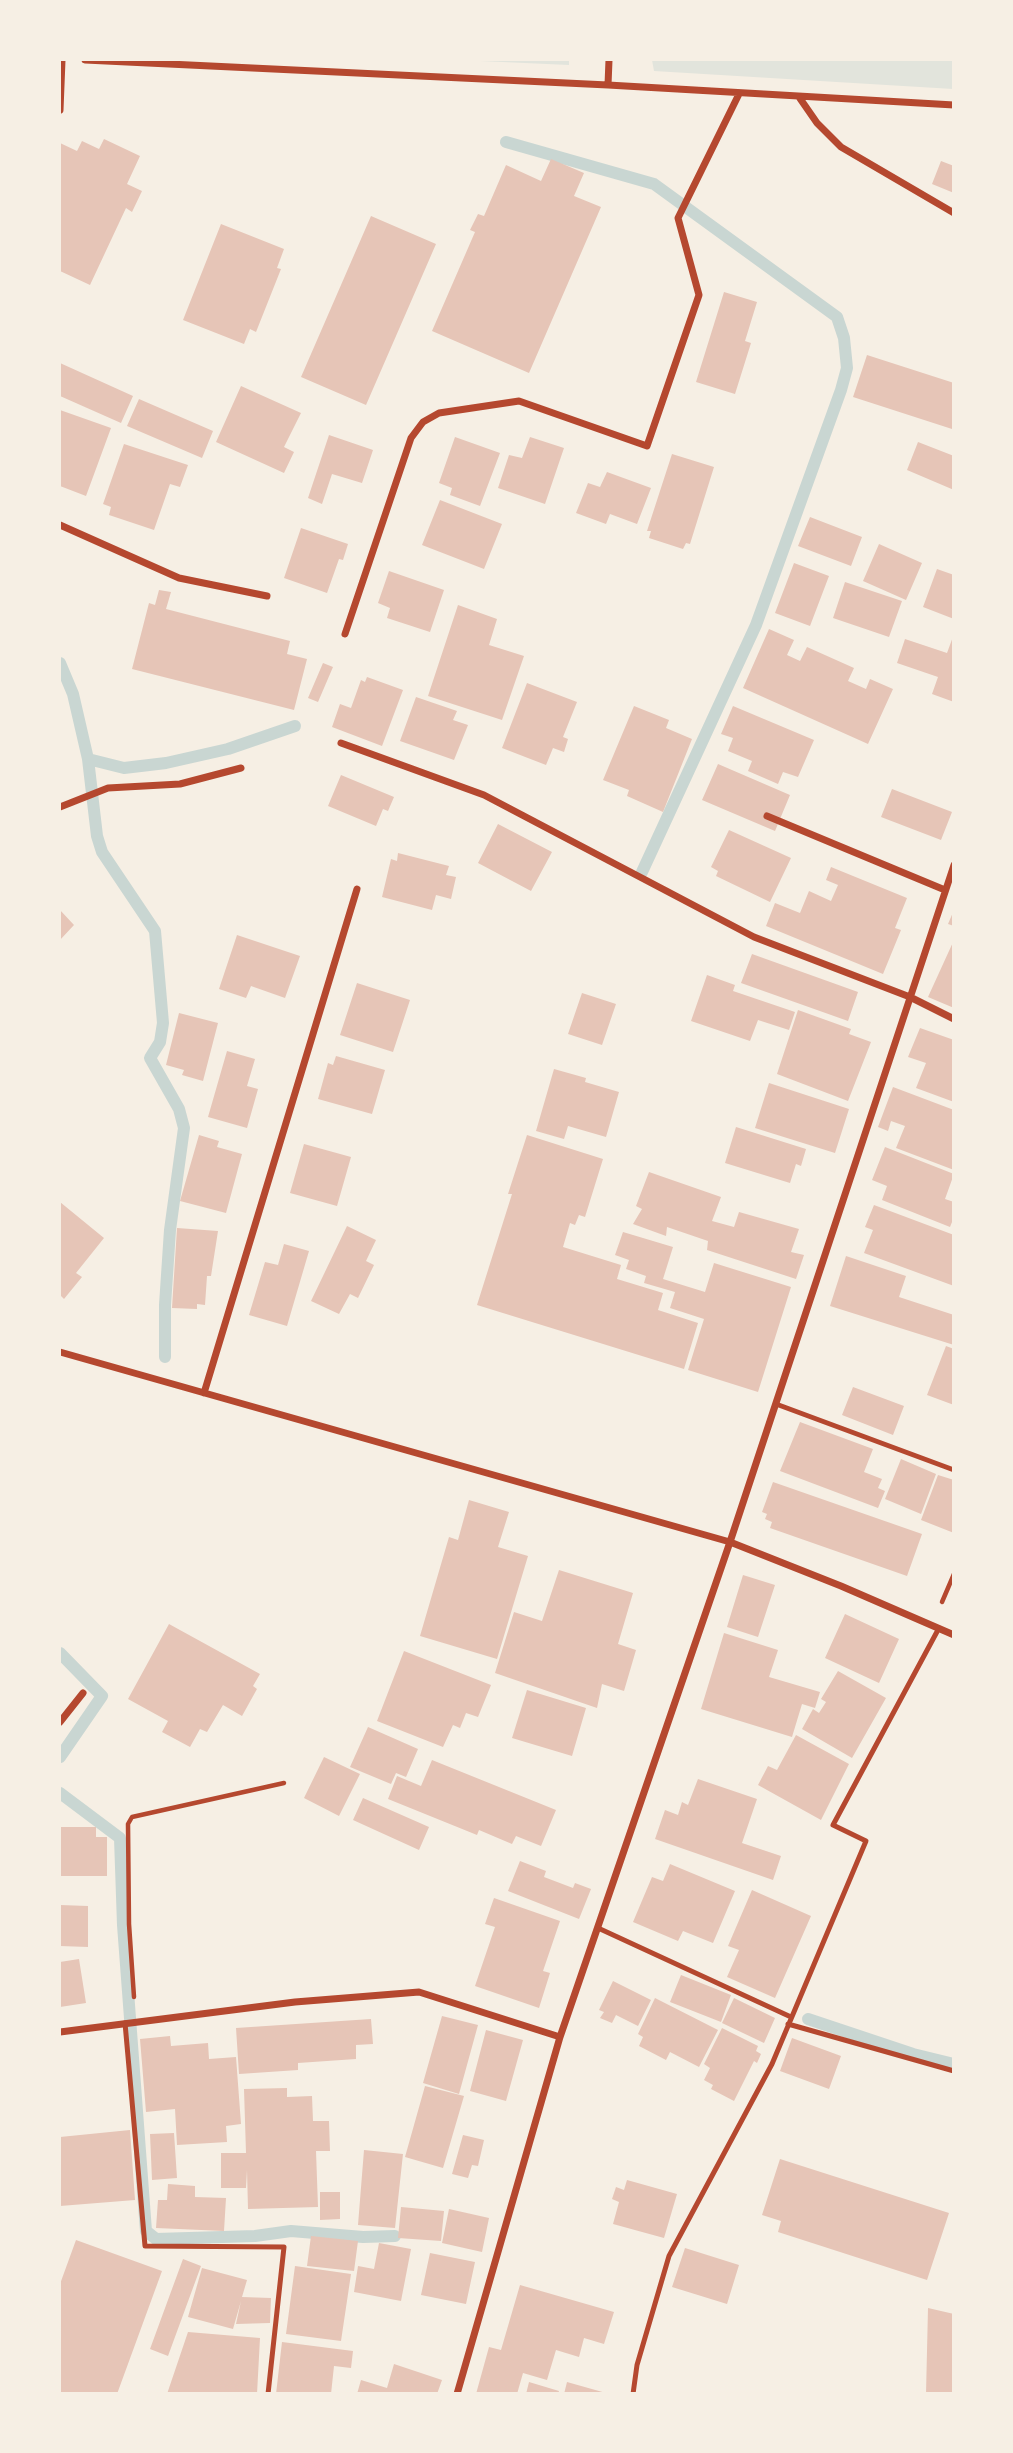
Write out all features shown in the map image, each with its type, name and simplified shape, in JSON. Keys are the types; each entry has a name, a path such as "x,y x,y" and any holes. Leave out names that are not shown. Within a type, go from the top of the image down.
{"street":[{"path":"60,110 62,60"},
{"path":"85,60 954,105"},
{"path":"608,85 609,60"},
{"path":"345,634 411,438 423,422 439,413 519,401 647,446 699,295 678,218 738,93"},
{"path":"799,97 817,123 841,148 954,213"},
{"path":"60,524 179,579 267,596"},
{"path":"341,743 484,795 754,937 910,997 954,1018"},
{"path":"60,807 108,788 180,784 241,768"},
{"path":"766,816 945,890"},
{"path":"457,2393 561,2037 730,1542 954,865"},
{"path":"204,1393 358,888"},
{"path":"60,1352 730,1542 954,1635"},
{"path":"60,1722 83,1693"},
{"path":"60,2032 295,2003 419,1993 561,2037"}],"lane":[{"path":"776,1404 954,1470"},
{"path":"633,2393 637,2365 669,2256 772,2064 866,1841 833,1825 939,1628"},
{"path":"598,1928 792,2017"},
{"path":"125,2023 145,2246 284,2247 268,2393"},
{"path":"788,2024 954,2071"}],"path":[{"path":"135,2022 129,1924 128,1825 132,1817 284,1783"}],"shaded area":[{"path":"458,60 569,60 569,65"},
{"path":"652,60 953,60 953,89 654,71"}],"building":[{"path":"104,139 140,156 127,184 142,191 132,212 126,208 90,285 60,271 60,143 77,151 82,141 99,149"},
{"path":"551,159 584,173 574,196 601,207 529,373 432,331 475,232 470,230 478,214 484,216 506,165 541,181"},
{"path":"941,161 954,166 954,193 932,184"},
{"path":"371,216 436,244 366,405 301,377"},
{"path":"221,224 284,249 277,268 281,269 256,332 250,329 244,344 183,320"},
{"path":"724,292 757,302 745,341 751,343 735,394 696,382"},
{"path":"867,355 954,383 952,429 853,397"},
{"path":"60,363 133,396 121,423 60,396"},
{"path":"241,386 301,413 284,447 294,452 284,473 216,442"},
{"path":"139,399 213,431 202,458 127,426"},
{"path":"60,410 111,428 86,496 60,486"},
{"path":"329,435 373,450 362,483 332,474 322,504 308,498"},
{"path":"455,437 500,453 480,506 450,495 452,488 439,483"},
{"path":"530,437 564,448 545,504 498,488 509,455 522,458"},
{"path":"918,442 954,456 954,490 907,470"},
{"path":"124,444 188,465 180,487 170,484 154,530 109,515 111,507 103,504"},
{"path":"672,454 714,467 690,544 686,543 683,549 649,538 651,531 647,531"},
{"path":"607,472 651,488 637,524 610,514 606,524 576,513 588,483 600,487"},
{"path":"440,500 502,524 484,569 422,545"},
{"path":"810,517 862,537 851,566 798,546"},
{"path":"301,528 348,544 343,560 339,559 327,593 284,578"},
{"path":"879,544 922,563 906,600 863,581"},
{"path":"794,563 829,576 810,626 775,613"},
{"path":"937,569 954,575 954,619 923,607"},
{"path":"389,571 444,590 430,632 387,618 390,608 378,603"},
{"path":"845,582 902,601 889,637 833,618"},
{"path":"159,590 171,592 166,609 290,641 287,654 307,659 294,710 132,669 149,603 155,605"},
{"path":"458,605 497,619 489,645 524,656 502,720 428,696"},
{"path":"769,629 794,640 787,655 800,661 807,647 854,668 848,681 866,689 870,679 893,689 868,744 743,688"},
{"path":"954,634 954,702 932,694 938,677 897,663 905,639 947,653"},
{"path":"323,663 333,667 318,702 308,698"},
{"path":"367,677 403,690 382,746 332,727 340,704 351,708 361,680 365,682"},
{"path":"527,683 577,702 563,737 568,739 564,752 553,748 546,765 502,748"},
{"path":"416,697 457,711 453,720 468,725 454,760 400,741"},
{"path":"634,706 669,720 666,728 692,739 663,812 627,796 629,790 603,780"},
{"path":"733,706 814,740 798,777 783,772 778,784 748,771 752,761 728,751 733,738 721,734"},
{"path":"718,764 790,795 775,831 702,800"},
{"path":"341,775 394,797 388,811 383,809 376,826 328,806"},
{"path":"892,789 952,812 941,840 881,817"},
{"path":"498,824 552,852 531,891 478,863"},
{"path":"729,830 791,858 770,902 716,876 718,871 711,867"},
{"path":"398,853 449,866 446,875 456,877 451,899 436,895 432,910 382,897 391,859 397,861"},
{"path":"831,867 907,898 895,928 901,930 883,974 766,926 775,903 800,913 809,891 831,901 838,885 826,880"},
{"path":"60,910 74,925 60,940"},
{"path":"954,910 954,926 948,924"},
{"path":"237,935 300,956 285,998 251,986 246,998 219,989"},
{"path":"954,940 954,1008 928,997"},
{"path":"752,954 858,992 848,1021 741,983"},
{"path":"707,975 735,985 733,991 795,1012 789,1030 758,1020 750,1041 691,1021"},
{"path":"357,983 410,1000 393,1052 340,1035"},
{"path":"582,993 616,1004 602,1045 568,1034"},
{"path":"798,1010 851,1029 849,1034 871,1042 848,1101 777,1074"},
{"path":"179,1013 218,1023 203,1081 182,1075 184,1070 166,1065"},
{"path":"920,1028 954,1040 954,1102 916,1088 926,1063 908,1057"},
{"path":"227,1051 255,1059 247,1086 258,1089 247,1128 208,1117"},
{"path":"336,1056 385,1070 372,1114 318,1099 328,1063 333,1065"},
{"path":"554,1069 586,1078 585,1082 619,1092 606,1137 568,1126 564,1139 536,1131"},
{"path":"769,1083 849,1109 835,1153 755,1128"},
{"path":"893,1087 954,1110 954,1170 896,1148 905,1126 891,1121 888,1131 878,1127"},
{"path":"736,1127 806,1149 801,1166 796,1164 790,1183 725,1163"},
{"path":"199,1135 219,1141 217,1147 242,1154 226,1213 180,1201"},
{"path":"527,1135 603,1159 585,1217 579,1215 575,1225 570,1223 563,1247 621,1265 617,1279 663,1293 658,1310 698,1323 684,1369 477,1305 512,1194 508,1194"},
{"path":"304,1144 351,1157 337,1206 290,1193"},
{"path":"885,1147 954,1174 945,1199 954,1202 954,1217 950,1227 882,1200 887,1186 872,1180"},
{"path":"649,1172 721,1197 712,1221 734,1227 739,1212 799,1229 791,1252 804,1255 796,1279 707,1250 708,1241 667,1227 666,1236 633,1224 642,1209 636,1206"},
{"path":"60,1202 104,1238 76,1273 82,1277 64,1299 60,1295"},
{"path":"874,1205 954,1235 954,1286 864,1253 873,1230 865,1227"},
{"path":"347,1226 376,1240 366,1261 374,1265 358,1298 350,1294 339,1314 311,1301"},
{"path":"177,1228 218,1231 211,1276 207,1276 205,1305 197,1304 197,1309 172,1308"},
{"path":"623,1232 673,1247 663,1279 705,1292 714,1263 791,1287 758,1392 688,1370 704,1319 670,1308 675,1292 644,1283 646,1276 626,1269 629,1260 615,1255"},
{"path":"284,1244 309,1251 287,1326 249,1315 265,1262 278,1265"},
{"path":"846,1256 906,1276 899,1297 954,1315 954,1345 830,1306"},
{"path":"946,1346 954,1349 954,1405 927,1395"},
{"path":"853,1387 904,1406 893,1435 842,1415"},
{"path":"800,1422 873,1449 864,1472 882,1479 878,1488 885,1491 878,1508 780,1471"},
{"path":"901,1459 936,1474 921,1514 885,1499"},
{"path":"938,1475 954,1480 954,1533 921,1520"},
{"path":"773,1482 922,1534 907,1576 770,1528 772,1522 765,1519 767,1514 762,1512"},
{"path":"469,1500 509,1512 498,1547 528,1556 497,1659 420,1636 449,1537 458,1540"},
{"path":"559,1570 633,1593 618,1644 636,1650 624,1691 602,1684 597,1708 495,1673 514,1612 542,1621"},
{"path":"743,1575 775,1585 758,1637 727,1627"},
{"path":"845,1614 899,1639 879,1683 825,1658"},
{"path":"169,1624 260,1674 253,1686 257,1689 242,1716 223,1705 207,1732 200,1729 190,1747 162,1732 168,1721 128,1699"},
{"path":"724,1633 778,1650 769,1677 820,1692 815,1708 802,1704 792,1737 701,1709"},
{"path":"404,1651 491,1685 478,1717 466,1713 460,1728 453,1725 443,1747 377,1721"},
{"path":"838,1671 886,1698 852,1758 802,1729 813,1709 819,1713 826,1702 821,1699"},
{"path":"527,1690 586,1708 572,1756 512,1738"},
{"path":"368,1727 418,1749 406,1777 396,1773 391,1784 350,1767"},
{"path":"796,1735 849,1764 821,1820 758,1785 768,1766 777,1770"},
{"path":"324,1757 360,1774 339,1816 304,1798"},
{"path":"432,1760 556,1810 541,1846 516,1836 512,1844 479,1830 477,1835 388,1799 397,1776 421,1786"},
{"path":"698,1779 757,1799 742,1843 781,1856 773,1880 655,1839 665,1810 678,1815 682,1802 688,1805"},
{"path":"363,1798 429,1827 419,1850 353,1820"},
{"path":"60,1827 96,1827 96,1837 107,1837 107,1876 60,1876"},
{"path":"520,1861 546,1871 544,1877 573,1888 575,1883 591,1889 579,1919 508,1891"},
{"path":"670,1864 735,1891 713,1943 683,1931 678,1941 633,1922 652,1877 663,1881"},
{"path":"752,1890 811,1916 775,1998 727,1977 739,1950 728,1946"},
{"path":"494,1898 560,1921 543,1971 550,1973 539,2008 475,1986 495,1927 485,1924"},
{"path":"60,1905 88,1906 88,1947 60,1946"},
{"path":"79,1959 86,2003 60,2007 60,1962"},
{"path":"681,1975 731,1995 721,2022 670,2002"},
{"path":"613,1981 651,2000 638,2026 616,2015 612,2023 600,2018 604,2012 599,2010"},
{"path":"655,1998 718,2030 699,2067 670,2052 666,2060 639,2046 643,2037 638,2034"},
{"path":"734,1998 775,2018 764,2043 722,2023"},
{"path":"442,2016 478,2025 459,2094 423,2083"},
{"path":"371,2019 373,2044 356,2045 356,2059 298,2063 298,2070 239,2074 236,2028"},
{"path":"722,2028 758,2046 756,2051 761,2054 757,2063 754,2061 734,2101 711,2089 713,2085 704,2080 710,2068 704,2064"},
{"path":"486,2030 523,2040 506,2101 470,2091"},
{"path":"170,2036 171,2046 208,2043 209,2059 236,2057 241,2124 226,2126 227,2142 177,2145 175,2109 146,2112 140,2039"},
{"path":"792,2038 841,2056 829,2089 780,2071"},
{"path":"425,2086 464,2096 443,2168 405,2157"},
{"path":"287,2088 287,2097 312,2096 313,2121 329,2121 330,2151 316,2151 318,2207 248,2209 247,2170 246,2188 221,2188 221,2153 246,2153 244,2089"},
{"path":"130,2130 135,2200 60,2206 60,2137"},
{"path":"174,2133 177,2178 152,2180 150,2134"},
{"path":"463,2135 484,2140 478,2166 472,2165 468,2178 452,2174"},
{"path":"364,2150 403,2154 395,2228 358,2225"},
{"path":"780,2159 949,2213 927,2280 778,2232 781,2221 762,2215"},
{"path":"627,2180 677,2194 664,2238 613,2224 619,2202 612,2199 616,2187 624,2190"},
{"path":"168,2184 195,2186 195,2197 226,2198 224,2231 156,2228 158,2200 167,2200"},
{"path":"320,2192 340,2192 340,2219 320,2220"},
{"path":"401,2207 444,2211 441,2241 398,2238"},
{"path":"449,2209 489,2218 482,2252 442,2243"},
{"path":"311,2236 358,2241 354,2271 307,2266"},
{"path":"76,2240 162,2271 117,2394 60,2394 60,2284"},
{"path":"379,2243 411,2249 401,2301 354,2292 358,2266 374,2269"},
{"path":"685,2248 739,2265 727,2304 672,2287"},
{"path":"430,2253 475,2262 466,2304 421,2295"},
{"path":"183,2259 201,2266 168,2356 150,2349"},
{"path":"295,2266 351,2274 341,2341 286,2334"},
{"path":"202,2268 247,2280 242,2297 271,2298 270,2323 236,2324 241,2301 233,2329 188,2317"},
{"path":"520,2285 614,2312 604,2344 584,2338 579,2357 556,2350 547,2380 523,2373 517,2394 476,2394 489,2347 501,2350"},
{"path":"928,2308 954,2314 954,2394 926,2394"},
{"path":"188,2332 260,2338 257,2394 167,2394"},
{"path":"282,2342 353,2351 351,2368 334,2366 331,2394 276,2394"},
{"path":"394,2364 442,2380 437,2394 357,2394 361,2380 387,2388"},
{"path":"529,2382 559,2391 558,2394 526,2394"},
{"path":"567,2382 606,2393 606,2394 564,2394"}],"waterway":[{"path":"506,142 654,184 837,317 844,338 847,368 841,390 756,625 642,872"},
{"path":"60,663 73,694 88,759 97,836 102,852 155,931 163,1023 160,1042 150,1058 179,1109 184,1128 170,1230 165,1357"},
{"path":"88,759 124,768 166,763 228,749 295,726"},
{"path":"60,1653 102,1696 60,1757"},
{"path":"60,1793 120,1838 123,1925 146,2231 156,2239 255,2236 291,2231 363,2237 395,2236"},
{"path":"808,2019 913,2054 954,2064"}]}
